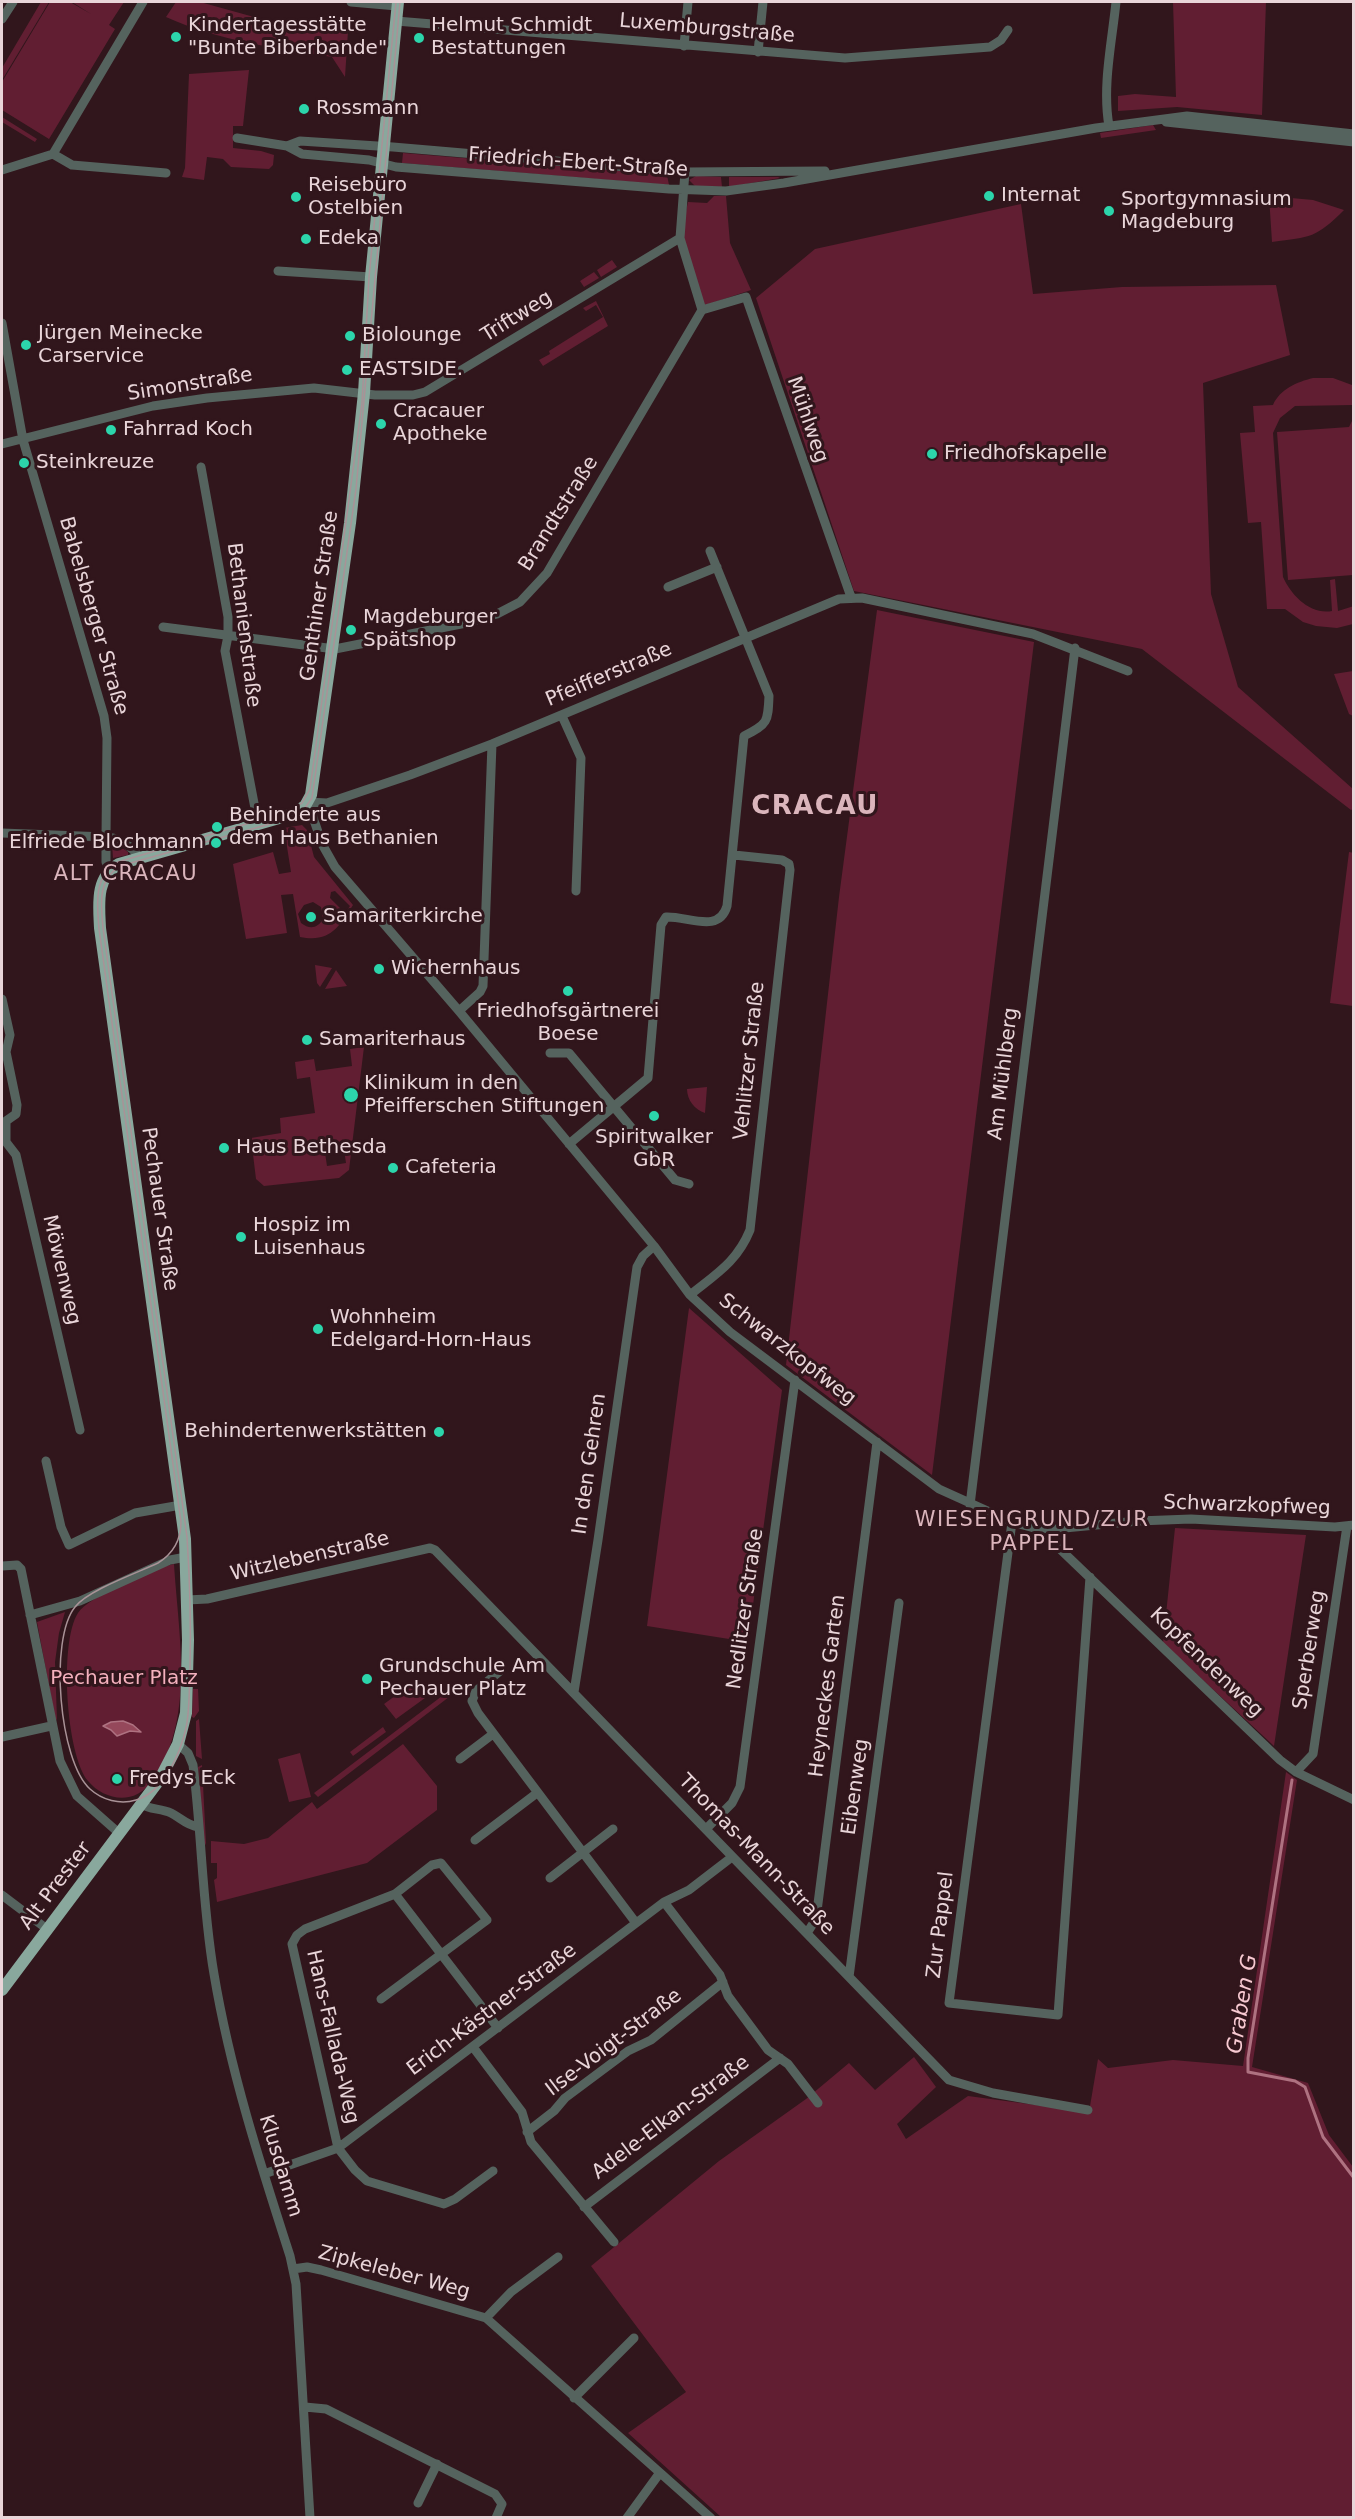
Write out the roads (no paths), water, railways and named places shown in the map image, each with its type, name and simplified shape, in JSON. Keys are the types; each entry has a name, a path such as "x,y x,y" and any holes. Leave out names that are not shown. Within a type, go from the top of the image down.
{"main road":[{"name":"Genthiner Straße","path":"308,802 313,787 332,649 364,393 371,277 398,4"},
{"name":"Pfeifferstraße","path":"110,870 139,857 296,813 308,802"},
{"name":"Pechauer Straße","path":"110,870 105,876 100,891 100,928 186,1557"},
{"path":"120,1834 165,1771 178,1744 184,1724 187,1697 186,1557"},
{"name":"Alt Prester","path":"2,1990 120,1834"}],"street":[{"path":"2,19 12,2"},
{"path":"2,170 53,154 143,2"},
{"path":"351,2 398,4"},
{"path":"684,46 688,2"},
{"path":"758,52 763,2"},
{"path":"1109,126 1106,107 1116,2"},
{"name":"Luxemburgstraße","path":"396,21 845,58 990,47 1001,40 1008,30"},
{"name":"Friedrich-Ebert-Straße","path":"237,138 287,146 302,154 369,160 383,165 683,190 741,190 1149,120 1197,117 1353,134"},
{"name":"Friedrich-Ebert-Straße","path":"1149,120 1353,142"},
{"name":"Friedrich-Ebert-Straße","path":"287,146 300,141 385,146 685,172 785,172 867,168"},
{"path":"53,154 69,164 166,173"},
{"path":"685,172 680,238 702,310"},
{"name":"Triftweg","path":"364,393 413,395 434,388 680,238"},
{"path":"278,271 371,277"},
{"name":"Mühlweg","path":"702,310 746,297 851,597"},
{"name":"Brandtstraße","path":"164,627 332,649 466,623 497,614 520,602 547,573 702,310"},
{"name":"Babelsberger Straße","path":"2,323 23,440 104,716 107,738 106,862 110,870"},
{"name":"Simonstraße","path":"2,444 153,406 207,398 314,388 364,393"},
{"name":"Bethanienstraße","path":"201,467 228,617 225,651 258,824"},
{"path":"569,1144 648,1078 661,925 666,917 712,922 720,920 725,915 728,906 744,736 765,725 768,718 769,696 710,551"},
{"path":"668,588 717,567"},
{"name":"Pfeifferstraße","path":"308,802 327,803 410,775 562,716 839,599 851,597 1033,634 1075,648 1128,671"},
{"name":"Am Mühlberg","path":"970,1505 1075,648"},
{"path":"562,716 581,758 576,891"},
{"path":"459,1011 480,992 483,986 492,744"},
{"name":"Schwarzkopfweg","path":"308,802 322,844 335,867 459,1011 654,1246 690,1295 730,1332 939,1489 970,1505 1034,1528 1054,1529 1138,1521 1191,1519 1350,1526"},
{"path":"2,833 116,838 134,850 139,857"},
{"name":"Vehlitzer Straße","path":"690,1295 730,1262 742,1248 750,1230 790,870 789,864 782,860 734,855"},
{"name":"Möwenweg","path":"2,999 10,1035 6,1052 17,1105 16,1114 4,1119 6,1143 16,1155 80,1430"},
{"path":"550,1053 569,1053 675,1180 689,1184"},
{"name":"In den Gehren","path":"574,1692 637,1267 642,1256 654,1246"},
{"name":"Nedlitzer Straße","path":"706,1829 732,1803 740,1787 795,1380"},
{"name":"Heyneckes Garten","path":"807,1933 816,1919 878,1442"},
{"path":"46,1461 61,1527 69,1545 135,1513 180,1505"},
{"name":"Zur Pappel","path":"1012,1522 949,2003 1058,2015 1090,1577"},
{"name":"Sperberweg","path":"1296,1772 1313,1754 1350,1526"},
{"name":"Kopfendenweg","path":"1054,1529 1055,1538 1061,1550 1280,1760 1296,1772 1351,1794"},
{"name":"Witzlebenstraße","path":"187,1600 207,1599 430,1548 439,1552"},
{"name":"Thomas-Mann-Straße","path":"439,1552 949,2079 993,2093 1088,2110"},
{"path":"30,1615 80,1601 170,1560 186,1557"},
{"path":"2,1566 17,1565 21,1569 51,1725 60,1761 72,1789 91,1810 120,1834"},
{"name":"Eibenweg","path":"849,1977 899,1603"},
{"path":"500,1671 476,1691 472,1701 478,1713 636,1923"},
{"path":"2,1737 51,1725"},
{"path":"460,1759 493,1734"},
{"name":"Klusdamm","path":"178,1744 192,1760 204,1910 214,1976 235,2075 293,2269 298,2297 310,2517"},
{"path":"474,1840 537,1793"},
{"path":"141,1804 148,1808 172,1813 189,1826 198,1827"},
{"path":"550,1878 613,1829"},
{"name":"Erich-Kästner-Straße","path":"264,2174 338,2148 664,1902 689,1890 732,1857"},
{"name":"Hans-Fallada-Weg","path":"338,2148 292,1944 297,1935 305,1929 395,1894 433,1864 441,1863 487,1920 381,1999"},
{"path":"395,1894 498,2028"},
{"path":"2,1895 47,1929"},
{"path":"664,1902 720,1975 733,2004 768,2050 788,2064 818,2103"},
{"name":"Ilse-Voigt-Straße","path":"527,2132 565,2098 628,2051 651,2040 723,1982"},
{"path":"473,2047 522,2112 531,2142 614,2242"},
{"name":"Adele-Elkan-Straße","path":"584,2207 780,2058"},
{"path":"338,2148 367,2181 441,2204 452,2201 493,2172"},
{"name":"Zipkeleber Weg","path":"486,2318 511,2292 558,2257"},
{"name":"Zipkeleber Weg","path":"293,2269 307,2267 321,2270 486,2318 659,2474 711,2517"},
{"path":"574,2398 633,2338"},
{"path":"305,2407 326,2409 500,2498 502,2506 495,2517"},
{"path":"418,2503 437,2464"},
{"path":"627,2517 659,2474"}],"waterway":[{"name":"Graben G","path":"1292,1780 1248,2058 1248,2072 1295,2081 1305,2087 1323,2137 1354,2178"}],"tram line":[{"path":"396,2 369,277 362,403 310,789 302,803 290,811 118,862 104,875 98,892 99,929 181,1522 180,1535 168,1555 158,1563 90,1594 75,1607 67,1623 62,1645 61,1700 71,1753 79,1774 90,1789 106,1799 118,1802 136,1800 155,1789 163,1781 180,1749 188,1713 190,1619 187,1537 103,928 102,894 107,878 120,866 291,818 302,812 312,798 356,489 400,2"}],"place":[{"name":"Kindertagesstätte \"Bunte Biberbande\"","path":"176,37"},
{"name":"Helmut Schmidt Bestattungen","path":"419,38"},
{"name":"Rossmann","path":"304,109"},
{"name":"Internat","path":"989,196"},
{"name":"Reisebüro Ostelbien","path":"296,197"},
{"name":"Sportgymnasium Magdeburg","path":"1109,211"},
{"name":"Edeka","path":"306,239"},
{"name":"Biolounge","path":"350,336"},
{"name":"Jürgen Meinecke Carservice","path":"26,345"},
{"name":"EASTSIDE.","path":"347,370"},
{"name":"Cracauer Apotheke","path":"381,424"},
{"name":"Fahrrad Koch","path":"111,430"},
{"name":"Friedhofskapelle","path":"932,454"},
{"name":"Steinkreuze","path":"24,463"},
{"name":"Magdeburger Spätshop","path":"351,630"},
{"name":"Behinderte aus dem Haus Bethanien","path":"217,827"},
{"name":"Elfriede Blochmann","path":"216,843"},
{"name":"Samariterkirche","path":"311,917"},
{"name":"Wichernhaus","path":"379,969"},
{"name":"Friedhofsgärtnerei Boese","path":"568,991"},
{"name":"Samariterhaus","path":"307,1040"},
{"name":"Klinikum in den Pfeifferschen Stiftungen","path":"351,1095"},
{"name":"Spiritwalker GbR","path":"654,1116"},
{"name":"Haus Bethesda","path":"224,1148"},
{"name":"Cafeteria","path":"393,1168"},
{"name":"Hospiz im Luisenhaus","path":"241,1237"},
{"name":"Wohnheim Edelgard-Horn-Haus","path":"318,1329"},
{"name":"Behindertenwerkstätten","path":"439,1432"},
{"name":"Grundschule Am Pechauer Platz","path":"367,1679"},
{"name":"Fredys Eck","path":"117,1779"}],"district":[{"name":"CRACAU","path":"815,807"},
{"name":"ALT CRACAU","path":"126,875"},
{"name":"WIESENGRUND/ZUR PAPPEL","path":"1032,1533"}],"park label":[{"name":"Pechauer Platz","path":"124,1679"}]}
